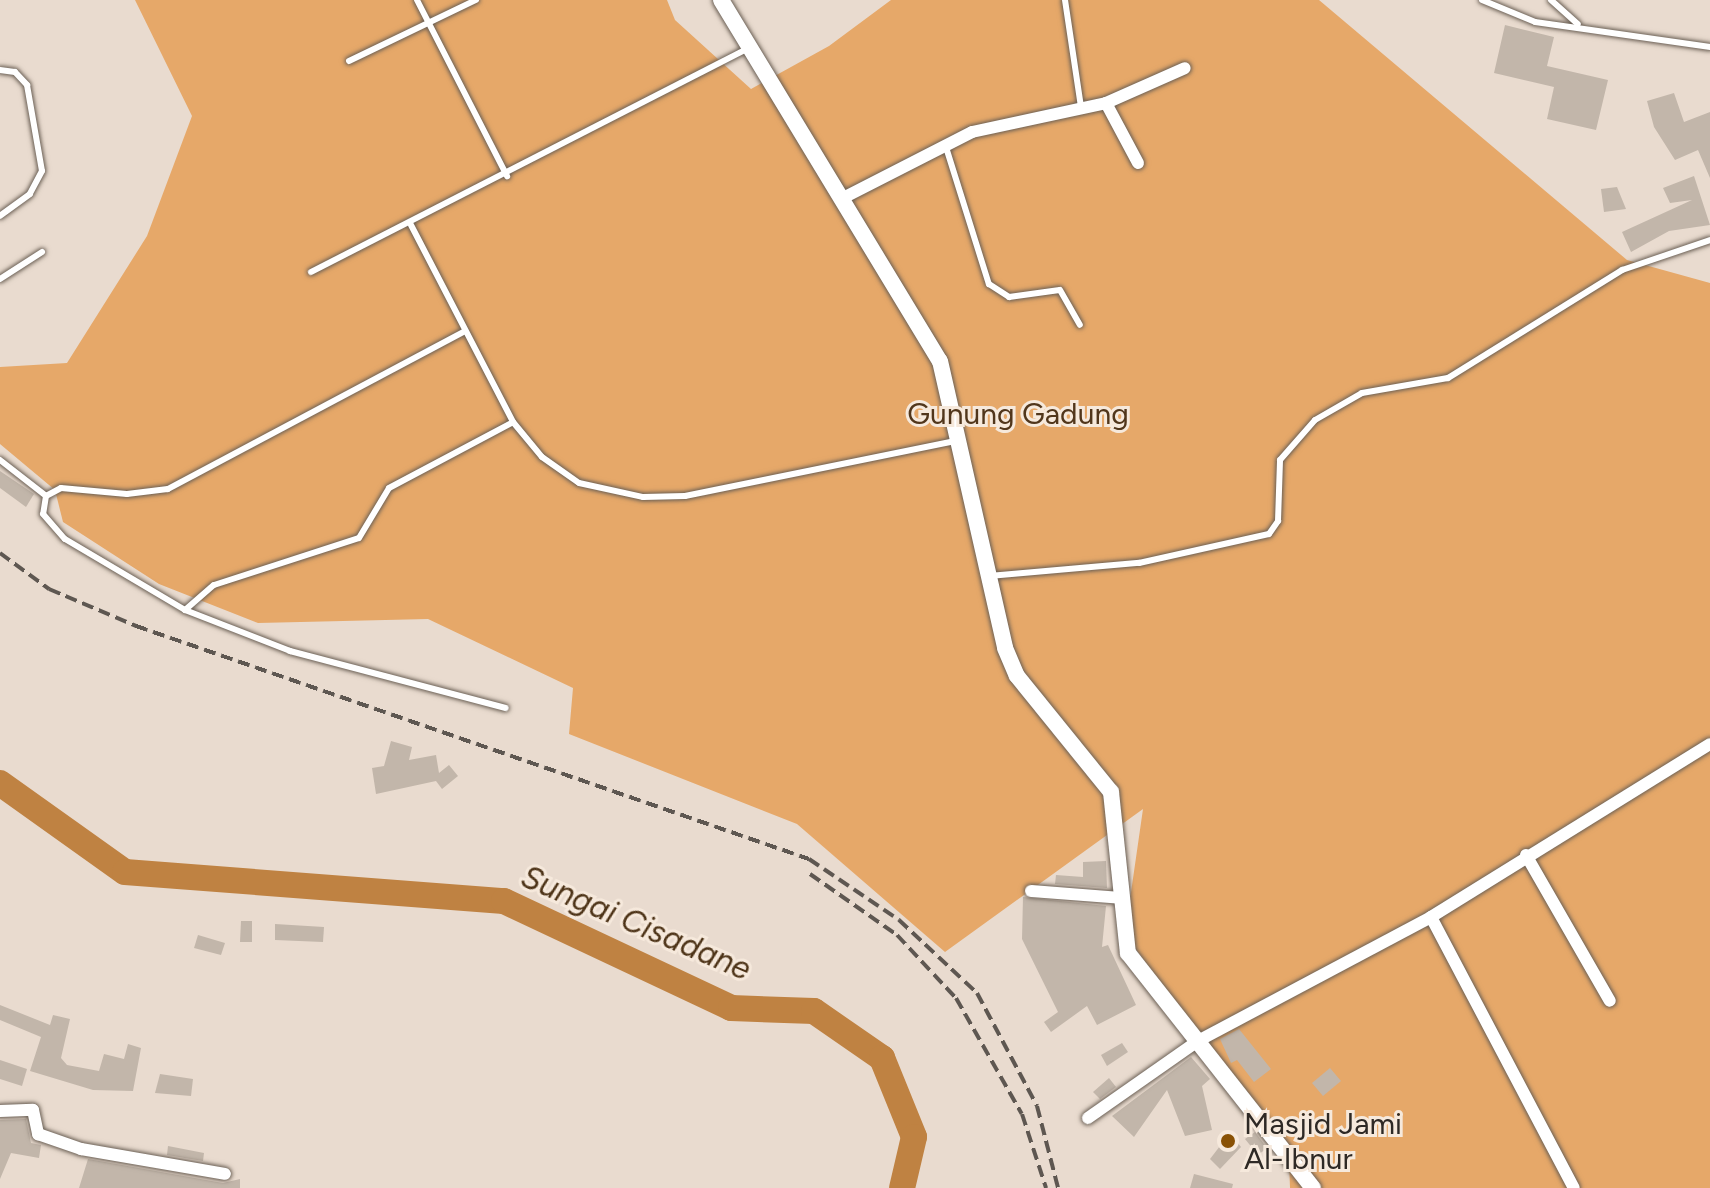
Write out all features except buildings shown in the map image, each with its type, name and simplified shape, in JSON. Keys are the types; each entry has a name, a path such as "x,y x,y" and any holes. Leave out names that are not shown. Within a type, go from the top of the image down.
{"street":[{"path":"721,0 746,49 940,361 986,576 1017,676 1111,792 1128,953 1313,1188"},
{"path":"841,199 945,144 989,127 1081,111 1185,68"},
{"path":"1106,103 1138,163"},
{"path":"1088,1118 1198,1041 1431,917 1526,855 1611,810 1710,744"},
{"path":"1526,855 1610,1001"},
{"path":"1031,891 1121,898"},
{"path":"1431,917 1574,1188"},
{"path":"0,1111 33,1110 38,1134 81,1149 225,1174"}],"lane":[{"path":"417,0 507,176"},
{"path":"349,61 476,0"},
{"path":"1065,0 1081,111"},
{"path":"1482,0 1535,22 1578,24 1710,47"},
{"path":"1551,0 1578,24"},
{"path":"311,272 507,176 746,49"},
{"path":"0,70 15,72 27,85 42,171 30,194 0,216"},
{"path":"945,144 989,284 1009,297 1060,290 1080,325"},
{"path":"411,225 513,422 559,471 643,497 685,496 959,441"},
{"path":"986,576 1139,563 1269,534 1278,521 1280,460 1315,420 1362,393 1448,378 1622,270 1710,240"},
{"path":"0,279 42,252"},
{"path":"46,496 61,488 127,494 183,484 465,331"},
{"path":"185,610 214,585 359,538 389,488 513,422"},
{"path":"0,460 46,496"},
{"path":"46,496 43,514 65,539 185,610 290,651 506,708"}],"green space":[{"name":"Gunung Gadung","path":"135,0 667,0 675,20 751,89 829,46 891,0 1319,0 1627,260 1710,283 1710,1188 1290,1188 1289,1160 1125,934 1143,809 945,952 797,824 569,734 573,688 428,619 258,623 159,584 63,522 55,490 0,444 0,367 67,363 147,236 192,116"}],"waterway":[{"name":"Sungai Cisadane","path":"0,783 125,872 504,901 731,1008 814,1011 882,1058 914,1137 902,1188"}],"railway":[{"path":"0,553 49,589 136,626 809,859 899,920 977,993 1037,1106 1058,1188"},
{"path":"810,874 897,935 956,998 1022,1114 1046,1188"}],"place":[{"name":"Masjid Jami Al-Ibnur","path":"1228,1141"}]}
